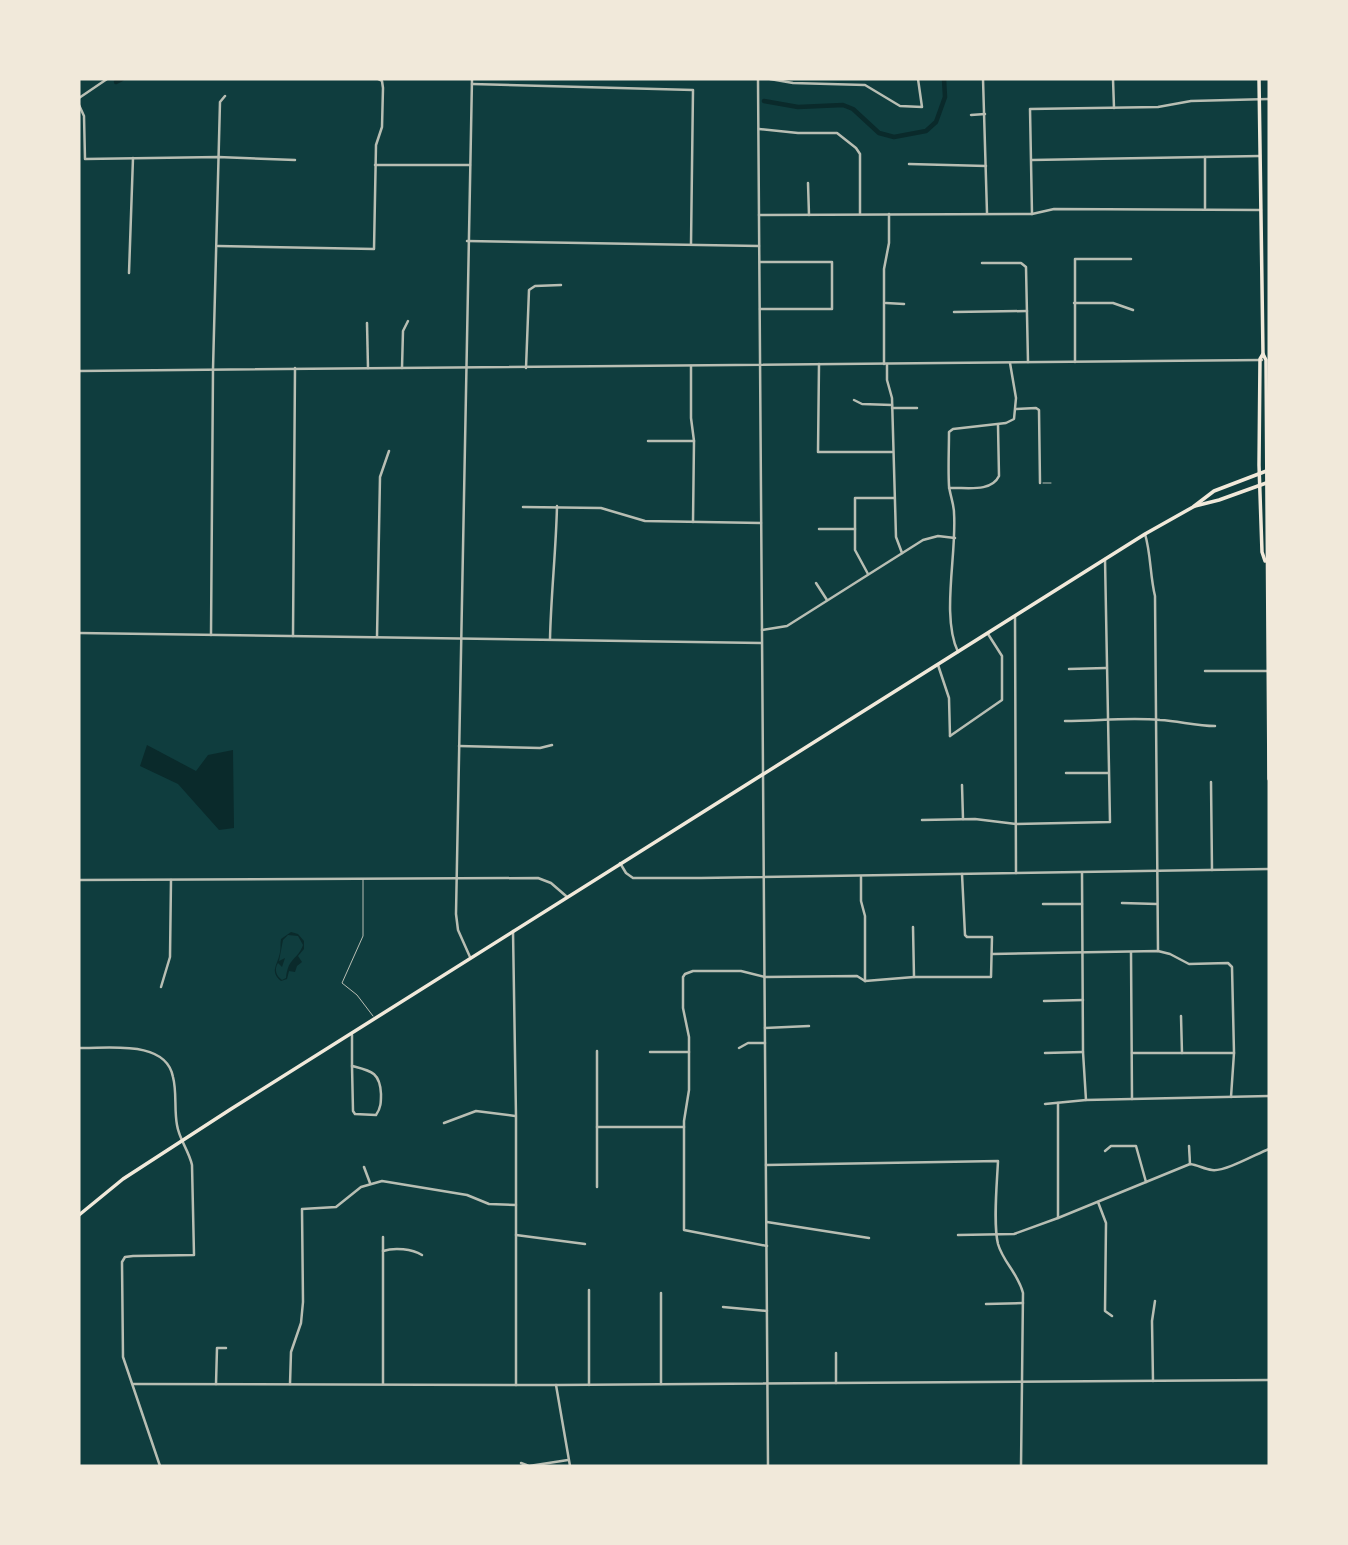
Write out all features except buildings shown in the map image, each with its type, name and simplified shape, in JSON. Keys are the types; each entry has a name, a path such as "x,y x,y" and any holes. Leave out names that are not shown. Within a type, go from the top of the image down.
{"main road":[{"path":"1259,79 1262,318 1259,485 1262,552 1266,562"},
{"path":"1261,357 1268,360 1269,552 1266,562 1269,779"},
{"path":"79,1216 123,1179 352,1032 1144,534 1193,507 1214,491 1268,471"},
{"path":"1193,507 1268,482"}],"street":[{"path":"79,98 107,79"},
{"path":"216,246 374,249 376,145 382,127 383,88 382,81 378,79"},
{"path":"470,957 458,930 457,878 472,79"},
{"path":"758,79 768,1466"},
{"path":"769,79 793,83 865,85 900,106 922,107 918,79"},
{"path":"812,79 812,84"},
{"path":"983,79 987,214"},
{"path":"1113,79 1114,108"},
{"path":"472,84 693,90 691,244"},
{"path":"211,635 218,157 220,102 225,96"},
{"path":"1032,214 1030,109 1166,107 1191,101 1269,99"},
{"path":"79,105 84,116 85,159 218,157 295,160"},
{"path":"971,116 985,114"},
{"path":"759,129 837,133 856,148 860,154 860,214"},
{"path":"1031,160 1260,156"},
{"path":"1205,157 1205,208"},
{"path":"129,273 133,158"},
{"path":"909,164 986,166"},
{"path":"375,165 470,165"},
{"path":"808,183 808,215"},
{"path":"1261,203 1267,203"},
{"path":"759,215 1032,214 1054,209 1261,209"},
{"path":"889,214 889,243 884,269 885,364 892,407 896,537 902,554"},
{"path":"467,241 759,246"},
{"path":"1075,362 1075,259 1131,260"},
{"path":"760,262 832,262 832,309 760,309"},
{"path":"982,263 1024,264 1027,270 1028,362"},
{"path":"1261,266 1268,266"},
{"path":"526,368 530,290 534,286 561,285"},
{"path":"884,303 904,304"},
{"path":"1074,303 1114,303 1133,310"},
{"path":"954,312 1027,312"},
{"path":"1262,318 1269,318"},
{"path":"402,368 403,331 408,321"},
{"path":"367,323 368,368"},
{"path":"79,371 1010,363 1261,357"},
{"path":"958,652 952,634 951,572 955,538 949,435 953,429 1012,421 1016,409 1010,363"},
{"path":"819,364 818,452 892,452"},
{"path":"691,366 693,522"},
{"path":"293,636 295,368"},
{"path":"853,400 862,404 917,408"},
{"path":"1016,409 1036,408 1040,412 1040,483"},
{"path":"950,488 987,487 998,480 998,425"},
{"path":"648,441 694,441"},
{"path":"377,637 380,477 389,452"},
{"path":"868,575 855,550 855,498 895,498"},
{"path":"550,639 557,506"},
{"path":"523,507 601,508 645,521 761,523"},
{"path":"819,529 855,529"},
{"path":"1144,534 1149,546 1150,575 1155,596 1158,951"},
{"path":"762,630 787,626 929,537 955,538"},
{"path":"922,820 963,819 1016,824 1111,822 1105,559"},
{"path":"816,583 827,600"},
{"path":"1015,616 1016,873"},
{"path":"79,633 762,643"},
{"path":"938,665 949,698 950,736 1002,700 1002,656 987,634"},
{"path":"1069,669 1106,668"},
{"path":"1205,671 1268,671"},
{"path":"1065,721 1157,719 1194,726 1215,726"},
{"path":"458,746 540,748 552,745"},
{"path":"1066,773 1108,773"},
{"path":"1211,782 1212,870"},
{"path":"962,785 963,819"},
{"path":"620,863 633,878 1269,869"},
{"path":"1082,873 1083,1052 1086,1100"},
{"path":"767,1246 684,1230 684,1127 689,1103 689,1052 683,1008 685,974 693,971 741,971 765,977 857,976 865,981 991,976 992,937 967,937 965,934 962,874"},
{"path":"861,875 865,981"},
{"path":"79,880 538,878 551,883 567,897"},
{"path":"162,987 170,957 171,880"},
{"path":"1122,903 1157,904"},
{"path":"1043,904 1082,904"},
{"path":"913,927 914,977"},
{"path":"513,931 516,1385"},
{"path":"992,954 1158,951 1189,964 1228,963 1232,967 1234,1053 1231,1097"},
{"path":"1131,952 1132,1099"},
{"path":"1044,1001 1083,1000"},
{"path":"1181,1016 1182,1053"},
{"path":"765,1028 809,1026"},
{"path":"352,1032 352,1066 353,1111 355,1114 376,1115 381,1105 380,1081 375,1074 352,1066"},
{"path":"738,1048 748,1043 765,1042"},
{"path":"79,1048 150,1050 162,1058 173,1076 177,1128 189,1152 193,1174 194,1255 125,1257 122,1262 123,1357 160,1466"},
{"path":"597,1051 597,1187"},
{"path":"650,1052 689,1052"},
{"path":"1045,1053 1083,1052"},
{"path":"1132,1053 1234,1053"},
{"path":"1045,1104 1086,1100 1269,1096"},
{"path":"1058,1103 1058,1218"},
{"path":"444,1123 476,1111 516,1116"},
{"path":"597,1127 684,1127"},
{"path":"1105,1152 1111,1146 1136,1146 1146,1182"},
{"path":"1189,1146 1190,1164"},
{"path":"958,1235 1014,1234 1190,1164 1212,1170 1269,1149"},
{"path":"766,1165 998,1161 997,1234 1003,1255 1020,1280 1023,1303 1021,1466"},
{"path":"364,1167 370,1183"},
{"path":"290,1384 291,1352 301,1322 303,1302 302,1209 336,1207 356,1190 370,1183 391,1182 467,1195 489,1204 516,1205"},
{"path":"1098,1202 1104,1215 1105,1311 1112,1316"},
{"path":"767,1222 869,1238"},
{"path":"516,1235 585,1244"},
{"path":"383,1237 383,1384"},
{"path":"383,1251 407,1250 422,1255"},
{"path":"589,1290 589,1385"},
{"path":"660,1384 661,1293"},
{"path":"1153,1381 1152,1321 1155,1301"},
{"path":"986,1304 1023,1303"},
{"path":"723,1307 767,1311"},
{"path":"216,1384 217,1348 226,1348"},
{"path":"835,1353 835,1383"},
{"path":"133,1384 589,1385 1269,1380"},
{"path":"556,1385 569,1466"},
{"path":"521,1463 529,1466 569,1460"}],"lane":[{"path":"1040,483 1051,483"},
{"path":"363,878 363,936 342,984 357,995 374,1018"}],"water":[{"path":"147,745 196,771 208,755 233,750 234,828 219,830 178,784 140,766"},
{"path":"291,932 298,934 304,941 304,949 298,956 302,962 295,972 289,971 287,979 281,981 277,977 275,971 281,939","holes":["288,935 298,936 303,945 291,962 286,978 282,980 276,970 278,963 282,967 285,958 279,961 283,940"]}],"waterway":[{"path":"116,82 122,79"},
{"path":"764,101 798,107 843,105 853,109 879,133 894,137 926,131 936,122 945,97 944,79"}]}
